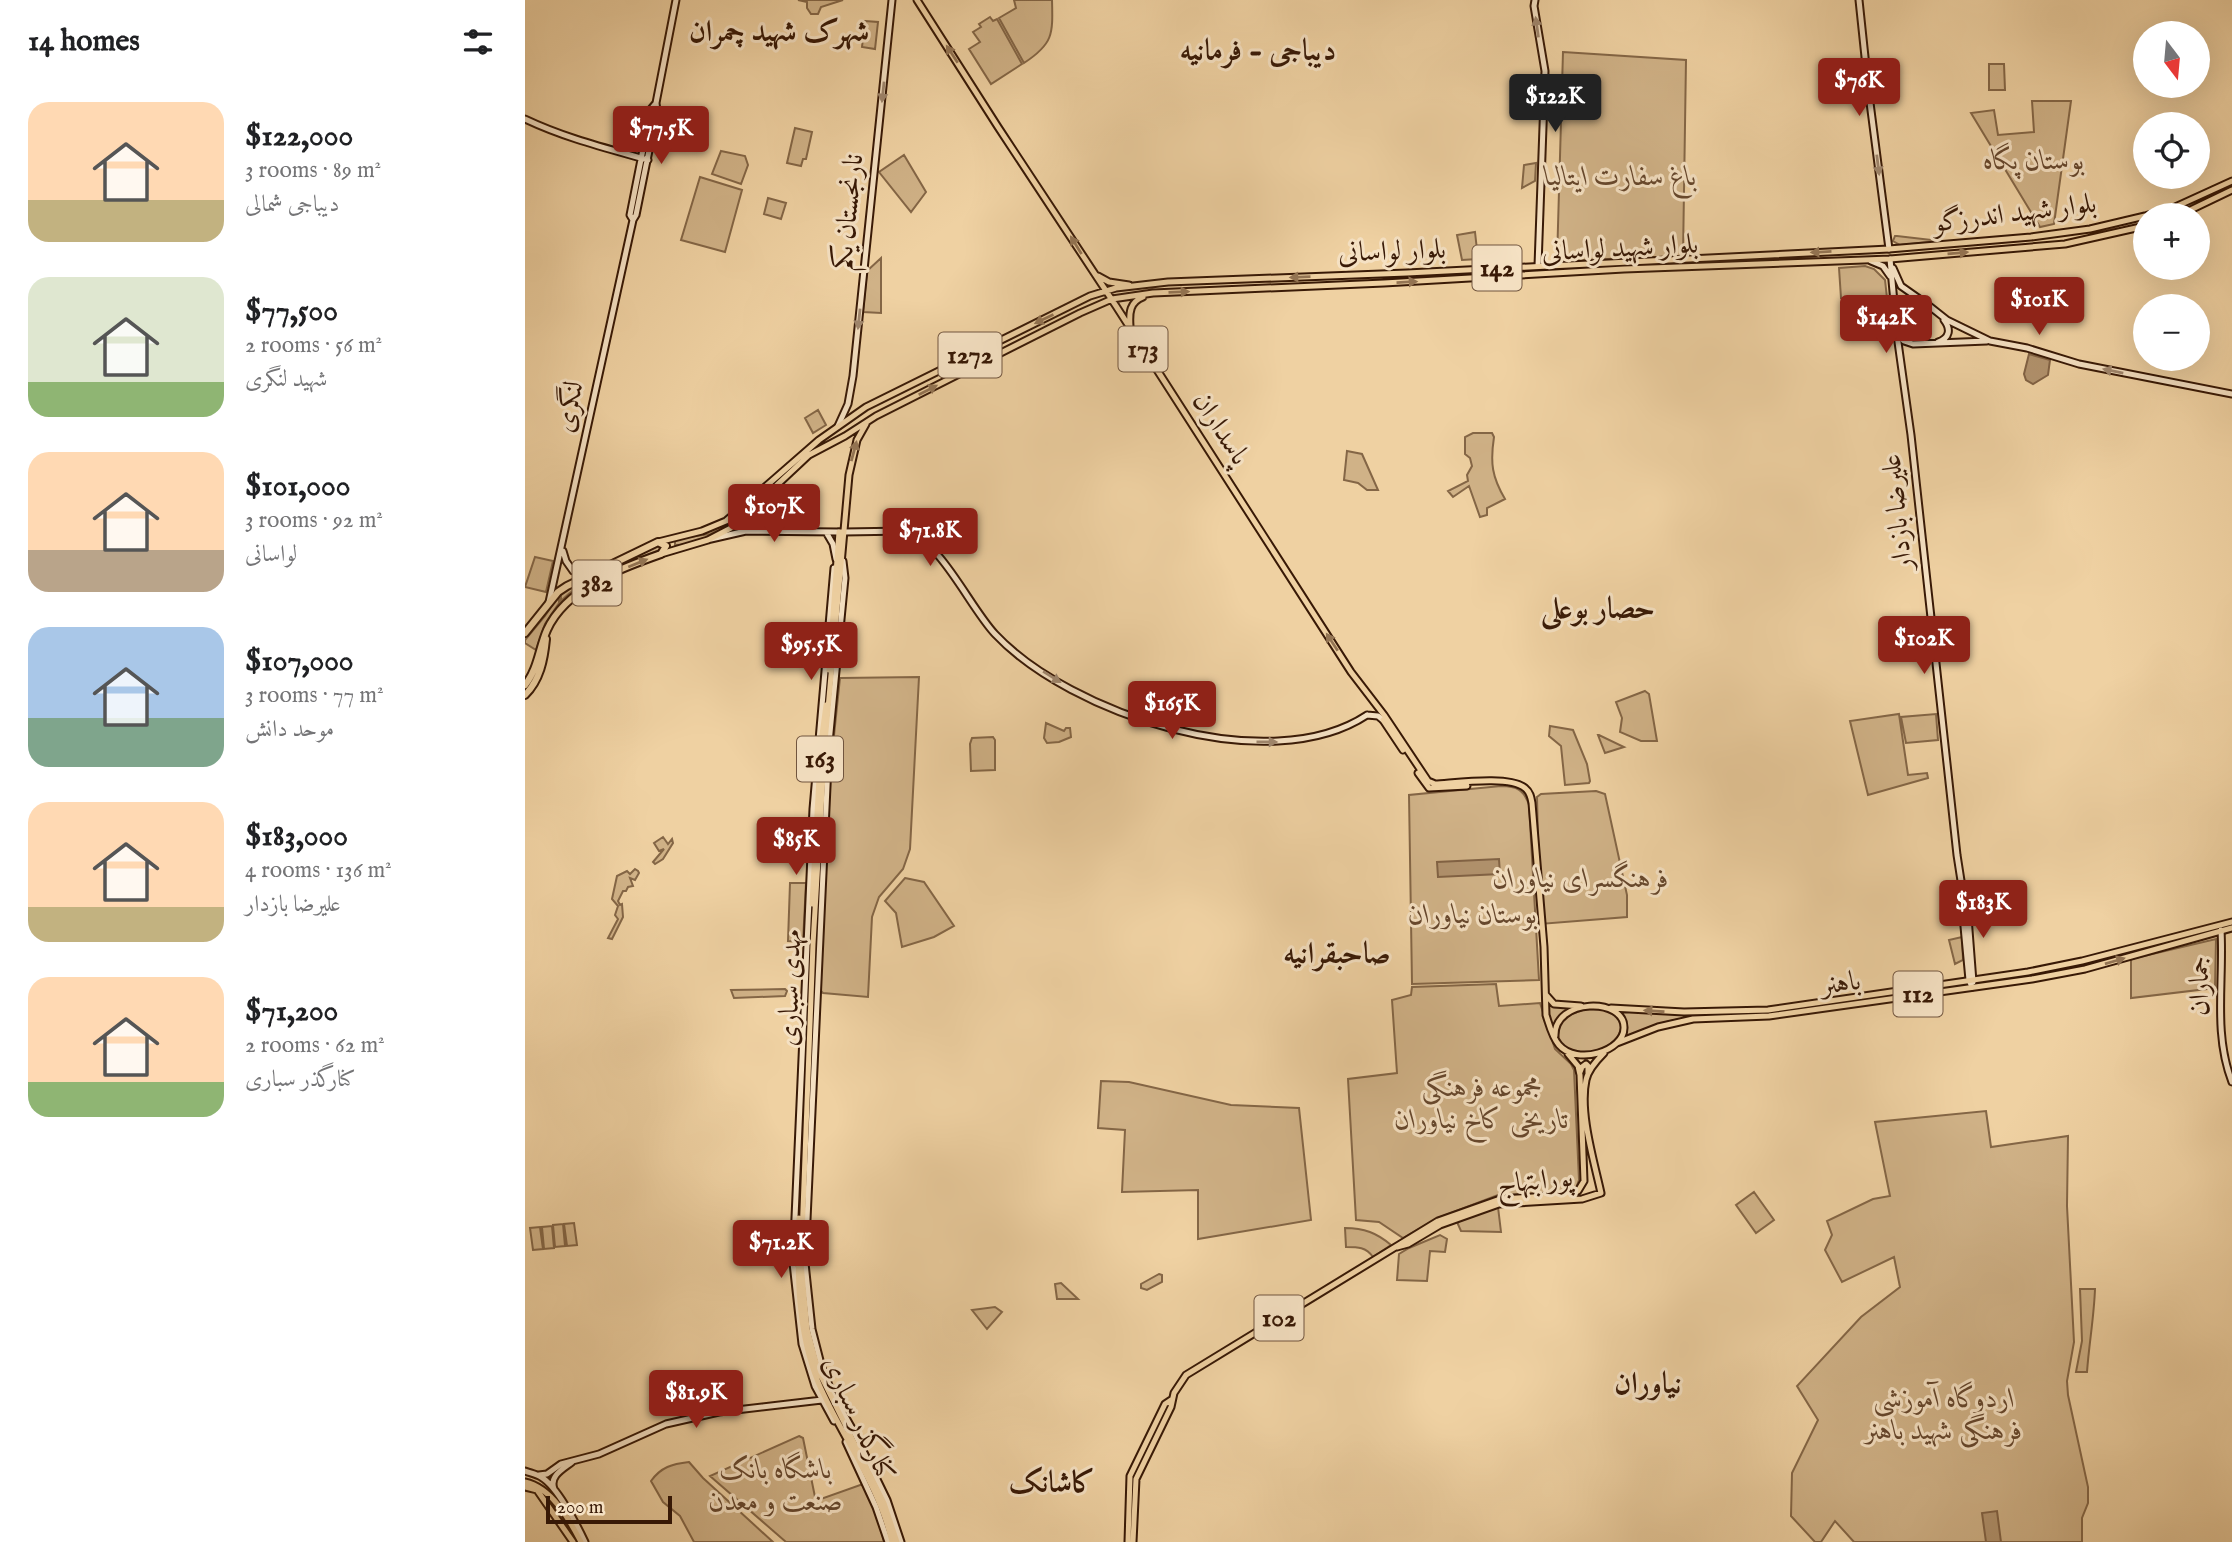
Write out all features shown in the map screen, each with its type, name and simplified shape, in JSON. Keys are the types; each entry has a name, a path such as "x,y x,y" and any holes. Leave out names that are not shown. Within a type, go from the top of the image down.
{"highway":[{"path":"658,542 666,545 661,554"},
{"name":"382","path":"525,633 567,586 658,542"},
{"name":"382","path":"525,685 533,673 547,631 559,611 580,593 627,567 661,554"},
{"path":"525,695 537,679 547,631"}],"main road":[{"path":"656,103 651,109 639,168 630,215 633,220 648,160 676,0"},
{"name":"نارنجستان یکم","path":"838,427 848,404 853,376 892,0"},
{"name":"پاسداران","path":"917,0 1351,672 1428,781 1435,784 1513,782 1524,787 1531,795 1532,803"},
{"path":"1535,0 1545,71 1538,266"},
{"path":"1859,0 1890,259 1895,276 1901,286 1951,322 1990,341"},
{"path":"525,119 556,133 648,160"},
{"path":"624,153 635,161 639,168"},
{"name":"بلوار شهید اندرزگو","path":"2184,203 2232,181"},
{"path":"2205,203 2232,190"},
{"name":"بلوار شهید اندرزگو","path":"1889,248 1997,240 2090,229 2133,219"},
{"name":"لنگری","path":"549,603 633,220"},
{"name":"بلوار شهید اندرزگو","path":"1890,259 2065,244 2133,229"},
{"path":"1997,240 1993,245 1999,250"},
{"name":"بلوار لواسانی","path":"1106,290 1277,278 1889,248"},
{"path":"1866,250 1869,256 1866,260 1882,266 1892,279"},
{"name":"142","path":"1866,260 1890,259"},
{"name":"علیرضا بازدار","path":"1890,259 1903,369"},
{"name":"بلوار شهید لواسانی","path":"1112,299 1153,293 1624,269 1866,260"},
{"path":"1095,274 1109,282 1135,286"},
{"path":"1277,278 1274,283 1278,287"},
{"path":"1893,293 1896,286 1901,286"},
{"name":"1272","path":"838,427 866,407 1106,290"},
{"path":"1130,329 1129,315 1133,303 1153,293"},
{"name":"1272","path":"868,421 1098,303 1112,299"},
{"path":"1928,305 1945,321 1949,330 1945,338 1932,343"},
{"path":"1897,332 1904,341 1913,344 1990,341 2027,348 2078,364 2232,394"},
{"name":"علیرضا بازدار","path":"1913,344 1902,354 1903,369 1957,855 1964,900 1967,904 1972,983"},
{"path":"987,347 992,351 992,357"},
{"path":"708,540 735,525 809,455 868,421"},
{"name":"مهدی سباری","path":"806,1329 799,1263 808,987 841,532 853,453 868,421"},
{"name":"382","path":"658,542 702,531 731,518 810,448 838,427"},
{"name":"382","path":"661,554 746,531 906,531 923,540 946,566 997,636 1038,669 1091,699 1135,719 1192,732 1251,741 1283,741 1335,731 1367,715"},
{"path":"799,1263 829,743 845,578 826,532"},
{"path":"674,537 671,540 672,545 680,548"},
{"path":"563,546 565,559 573,570 581,572 602,568"},
{"path":"1371,698 1367,715 1378,716 1383,720 1429,788 1508,785 1520,788 1528,795 1532,803 1546,1015 1557,1043 1578,1066 1580,1075"},
{"name":"باهنر","path":"1609,1008 1684,1013 1768,1010 1972,983 2032,979 2085,969 2232,922"},
{"name":"باهنر","path":"1587,1076 1601,1055 1615,1044 1658,1027 1693,1019 1769,1016 1972,983 2082,961 2220,928 2232,928"},
{"name":"جماران","path":"2220,928 2221,1032 2223,1056 2232,1082"},
{"path":"2082,961 2085,969"},
{"path":"1546,995 1554,1004 1609,1008 1624,1024 1622,1035 1615,1044 1600,1052 1588,1056 1576,1055 1564,1049"},
{"path":"1555,1036 1556,1024 1562,1017 1585,1006"},
{"path":"1580,1075 1586,1064 1589,1068 1587,1076"},
{"name":"پورابتهاج","path":"1128,1542 1130,1476 1133,1466 1165,1404 1171,1400 1186,1375 1397,1247 1452,1219 1500,1199 1574,1194 1583,1186 1580,1075"},
{"name":"پورابتهاج","path":"1452,1219 1499,1204 1582,1199 1601,1193 1588,1135 1587,1076"},
{"name":"کنارگذر سباری","path":"806,1329 806,1359 822,1400 844,1438 894,1542"},
{"name":"163","path":"806,1329 819,1384 847,1436 894,1542"},
{"path":"525,1471 547,1474 561,1464 599,1454 675,1422 719,1412 822,1400"},
{"name":"پورابتهاج","path":"1133,1542 1136,1479 1171,1407 1171,1400"},
{"path":"555,1492 552,1484 554,1477 573,1461"},
{"path":"539,1475 555,1492 583,1542"},
{"path":"525,1484 536,1484 553,1498 583,1542"},
{"path":"525,1484 537,1490 573,1542"}],"green space":[{"path":"798,0 843,0 821,7 818,14 811,14 807,2"},
{"path":"1014,0 1052,0 1049,38 1041,50 1024,63 999,18 1016,8"},
{"path":"990,17 993,21 997,19 1022,64 991,84 969,49 980,42 973,32"},
{"path":"865,21 878,22 875,49 862,47"},
{"name":"باغ سفارت ایتالیا","path":"1563,52 1686,60 1683,256 1557,261"},
{"path":"1989,64 2004,64 2005,90 1989,90"},
{"name":"بوستان پگاه","path":"2032,101 2071,101 2054,224 2040,227 1971,113 1994,110 1998,135 2034,132"},
{"path":"795,128 812,132 806,159 803,159 801,166 787,163"},
{"path":"721,151 745,156 748,165 741,184 712,174"},
{"path":"904,155 926,192 911,212 879,172"},
{"path":"1536,163 1535,181 1522,188 1524,165"},
{"path":"700,177 742,190 725,252 681,240"},
{"path":"768,198 786,203 781,219 764,214"},
{"path":"1475,232 1478,259 1462,260 1457,235"},
{"path":"1895,236 1940,241 1900,245 1893,241"},
{"path":"881,258 881,313 863,312 867,271"},
{"path":"1865,266 1874,269 1885,280 1887,298 1841,298 1839,268"},
{"path":"818,410 826,425 813,433 805,418"},
{"path":"1473,433 1492,433 1494,437 1493,470 1505,499 1487,508 1487,515 1480,517 1469,486 1453,497 1448,491 1468,481 1467,475 1472,466 1470,458 1465,454 1465,437"},
{"path":"1347,451 1362,454 1378,490 1367,490 1358,483 1344,480"},
{"path":"775,483 742,516 719,533 706,539 675,545 675,539 710,534 729,525"},
{"path":"662,544 663,549 596,577 561,601 563,591"},
{"path":"535,557 553,561 546,592 525,587"},
{"path":"559,595 559,603 545,624 536,650 525,643 525,640"},
{"path":"919,677 910,849 903,869 879,897 872,917 868,997 823,993 820,990 830,774 840,678"},
{"path":"1645,691 1649,694 1657,741 1641,741 1620,732 1622,718 1616,702"},
{"path":"1899,714 1908,775 1927,773 1928,778 1868,795 1850,721"},
{"path":"1936,714 1938,740 1906,743 1901,717"},
{"path":"1046,723 1064,731 1070,728 1071,737 1047,743 1044,738"},
{"path":"1550,726 1573,730 1587,764 1589,783 1565,785 1561,746 1549,736"},
{"path":"1599,735 1624,747 1605,753"},
{"path":"993,737 995,770 971,771 972,738"},
{"name":"بوستان نیاوران","path":"1501,786 1519,790 1529,805 1539,980 1412,984 1409,795"},
{"name":"فرهنگسرای نیاوران","path":"1596,791 1605,794 1627,895 1627,917 1540,924 1537,797 1541,794"},
{"path":"663,837 668,844 672,839 673,843 663,859 655,864 653,862 664,849 659,851 654,843"},
{"path":"635,869 639,873 635,880 630,878 633,886 623,891 618,901 622,904 623,917 612,939 608,938 618,919 615,915 618,906 612,899 617,876 627,871 630,874"},
{"path":"905,878 924,882 954,926 934,937 902,947 896,913 885,901"},
{"path":"790,883 806,883 803,942 788,941"},
{"path":"1962,937 1963,960 1955,964 1949,940"},
{"path":"2216,939 2215,988 2131,998 2131,959"},
{"name":"مجموعه فرهنگی تاریخی کاخ نیاوران","path":"1496,984 1499,1006 1540,1003 1555,1049 1574,1070 1579,1180 1576,1188 1572,1192 1498,1195 1438,1218 1403,1238 1379,1222 1356,1220 1348,1079 1397,1073 1392,1000 1411,995 1412,987"},
{"path":"785,989 785,996 734,998 731,990"},
{"path":"1545,998 1552,1006 1576,1007 1562,1015 1552,1028"},
{"path":"1585,1009 1607,1010 1613,1013 1621,1026 1618,1036 1598,1051 1572,1052 1562,1044 1557,1029 1564,1017"},
{"path":"1615,1010 1705,1015 1663,1023 1623,1039 1625,1022"},
{"path":"1101,1081 1129,1082 1231,1105 1299,1108 1311,1220 1198,1239 1198,1190 1122,1192 1125,1130 1098,1128"},
{"name":"اردوگاه آموزشی فرهنگی شهید باهنر","path":"1986,1111 1991,1147 2068,1136 2067,1206 2074,1342 2067,1381 2088,1487 2088,1503 2082,1518 2082,1542 1854,1542 1835,1521 1821,1542 1815,1542 1791,1516 1792,1473 1818,1420 1797,1386 1861,1317 1900,1287 1894,1257 1842,1282 1825,1250 1832,1235 1827,1221 1873,1199 1890,1196 1875,1122"},
{"path":"1754,1192 1774,1220 1756,1233 1736,1205"},
{"path":"1498,1207 1501,1232 1461,1231 1457,1222"},
{"path":"574,1223 577,1245 567,1246 564,1224"},
{"path":"753,1223 793,1225 791,1260 751,1258"},
{"path":"563,1224 565,1246 555,1247 553,1225"},
{"path":"552,1226 554,1248 544,1249 542,1227"},
{"path":"540,1227 543,1249 533,1250 530,1228"},
{"path":"1345,1228 1370,1232 1391,1245 1373,1257 1361,1248 1346,1247"},
{"path":"1440,1235 1447,1239 1445,1252 1430,1251 1427,1281 1397,1280 1399,1254"},
{"path":"1159,1274 1162,1275 1162,1282 1147,1290 1141,1288 1141,1284"},
{"path":"1061,1283 1078,1299 1057,1299 1055,1284"},
{"path":"2080,1289 2095,1289 2087,1372 2076,1372 2082,1341"},
{"path":"995,1307 1002,1312 987,1329 972,1310"},
{"path":"700,1393 714,1399 729,1400 729,1407 705,1409"},
{"name":"باشگاه بانک صنعت و معدن","path":"799,1436 803,1438 815,1497 821,1499 863,1484 878,1518 884,1542 786,1542 710,1476"},
{"path":"689,1462 773,1542 694,1542 680,1516 663,1502 651,1481 667,1467"}],"shaded area":[{"path":"2029,354 2050,360 2048,375 2033,384 2026,380 2024,374"},
{"path":"1499,859 1500,874 1438,877 1437,862"},
{"path":"1997,1511 2001,1542 1986,1542 1982,1513"}],"district":[{"name":"شهرک شهید چمران","path":"779,33"},
{"name":"دیباجی - فرمانیه","path":"1258,52"},
{"name":"حصار بوعلی","path":"1598,610"},
{"name":"صاحبقرانیه","path":"1337,955"},
{"name":"نیاوران","path":"1648,1385"},
{"name":"کاشانک","path":"1052,1484"}]}
